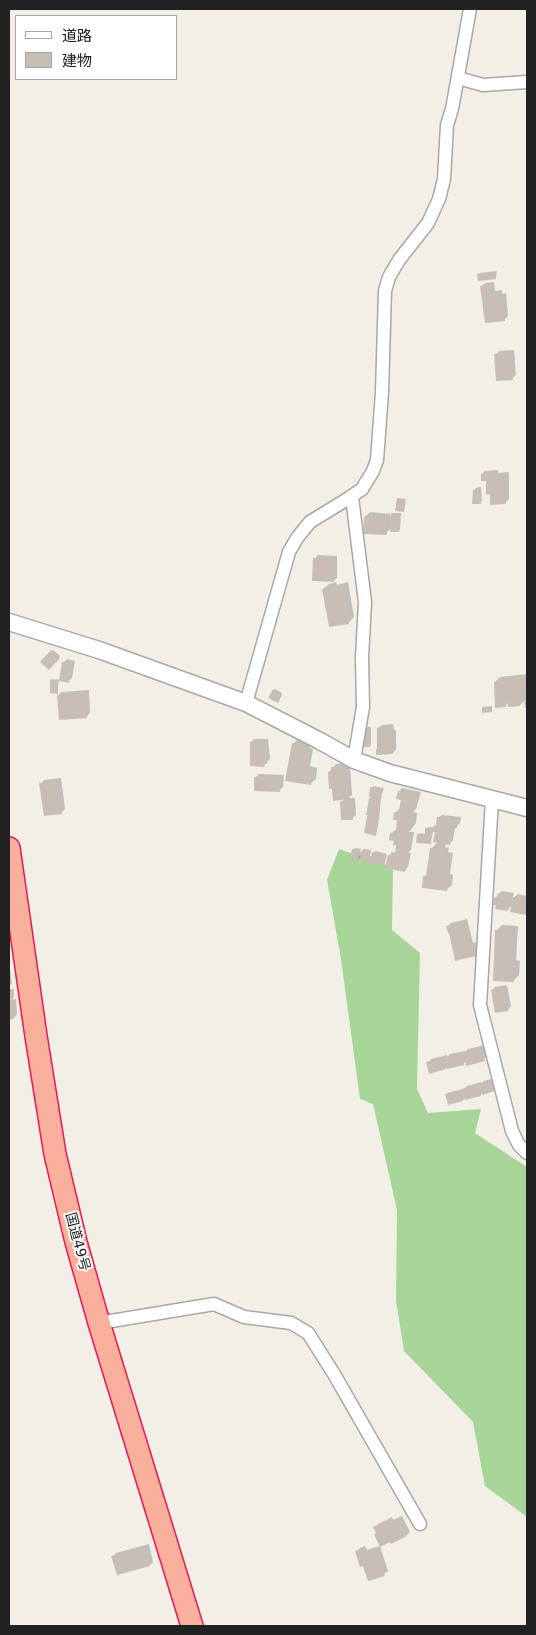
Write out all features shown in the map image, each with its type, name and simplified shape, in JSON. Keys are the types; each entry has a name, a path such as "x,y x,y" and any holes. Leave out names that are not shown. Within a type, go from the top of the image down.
{"highway":[{"name":"国道49号","path":"9,848 55,1154 76,1242 99,1323 192,1626"}],"street":[{"path":"246,704 289,552 310,522 352,496 367,483 377,460 382,392 385,291 389,277 396,264 428,223 439,200 444,179 447,125 470,9"},
{"path":"458,77 483,85 527,82"},
{"path":"352,496 365,602 362,657 363,707 354,760"},
{"path":"9,622 99,650 246,704 320,740 354,760 390,773 527,808"},
{"path":"492,799 480,1005 512,1131 519,1145 527,1153"},
{"path":"99,1323 214,1304 244,1317 291,1323 308,1333 334,1374 420,1524"}],"green space":[{"path":"339,849 393,867 392,930 420,953 417,1089 428,1113 481,1109 475,1133 527,1167 527,1517 485,1486 473,1422 404,1351 396,1300 397,1210 373,1104 360,1099 341,959 327,880"}],"building":[{"path":"496,272 496,279 478,281 477,274"},
{"path":"490,285 491,294 499,293 499,297 502,296 505,321 485,323 480,286"},
{"path":"511,353 513,380 496,381 494,354"},
{"path":"495,473 495,476 506,475 506,504 490,505 490,494 486,495 486,481 481,481 481,474"},
{"path":"480,488 481,504 472,504 473,490"},
{"path":"397,498 406,499 404,512 395,511"},
{"path":"391,513 400,514 399,532 390,532"},
{"path":"366,515 387,517 387,535 363,534 364,517"},
{"path":"313,558 334,559 334,582 312,581"},
{"path":"331,587 332,589 343,587 349,624 329,627 322,589"},
{"path":"51,650 60,658 49,670 40,662"},
{"path":"62,662 72,664 69,683 59,681"},
{"path":"527,678 527,708 525,708 524,694 519,695 520,706 508,707 507,695 505,695 506,707 495,708 494,682"},
{"path":"50,679 58,680 58,694 50,693"},
{"path":"273,689 282,695 278,703 268,698"},
{"path":"86,693 87,718 59,720 57,695"},
{"path":"492,706 492,712 482,713 482,707"},
{"path":"390,727 391,733 393,733 393,754 376,755 377,728"},
{"path":"363,728 370,728 370,747 363,747"},
{"path":"250,742 265,742 267,764 264,764 265,767 250,766"},
{"path":"292,743 306,746 305,753 309,754 306,772 313,773 311,785 285,781"},
{"path":"344,766 344,770 347,770 349,799 333,801 332,789 329,789 328,772 332,771 331,767"},
{"path":"254,777 281,778 280,792 254,791"},
{"path":"58,781 62,814 44,816 39,783"},
{"path":"370,787 383,789 381,799 369,797"},
{"path":"398,791 418,796 413,814 399,811 401,800 396,799"},
{"path":"369,798 380,800 378,816 366,815"},
{"path":"340,801 352,801 353,820 341,820"},
{"path":"394,812 415,816 413,828 409,827 408,834 396,832 397,820 393,820"},
{"path":"367,816 379,817 378,823 366,822"},
{"path":"437,817 458,820 457,828 453,828 450,845 433,842 435,832 432,831 431,844 416,843 417,834 425,835 425,828 436,826"},
{"path":"366,822 378,824 376,836 364,833"},
{"path":"390,833 411,835 408,855 395,853 396,845 393,845 394,841 389,840"},
{"path":"430,848 441,849 441,852 444,853 443,857 448,858 445,879 448,880 447,891 422,888 423,876 426,876"},
{"path":"352,849 360,850 358,861 350,859"},
{"path":"362,850 370,852 369,857 371,858 372,852 377,853 375,864 360,861"},
{"path":"377,853 386,855 384,866 375,864"},
{"path":"395,854 408,857 405,872 385,868 388,855 395,856"},
{"path":"498,893 511,896 508,911 495,909 496,905 493,905 494,897 497,898"},
{"path":"513,897 527,899 526,915 510,912"},
{"path":"464,922 470,946 478,944 480,955 455,961 446,926"},
{"path":"495,930 513,931 511,966 515,966 514,982 493,981"},
{"path":"504,988 508,1011 495,1013 491,990"},
{"path":"9,990 13,990 13,999 9,1000"},
{"path":"9,1002 13,1002 14,1019 9,1019"},
{"path":"481,1047 485,1061 466,1066 463,1052"},
{"path":"461,1053 464,1065 447,1069 445,1057"},
{"path":"443,1058 446,1069 429,1074 426,1062"},
{"path":"495,1080 498,1090 482,1095 479,1084"},
{"path":"478,1084 481,1096 465,1100 462,1089"},
{"path":"460,1090 463,1101 448,1105 445,1094"},
{"path":"399,1518 407,1536 380,1547 373,1527 388,1520 389,1523"},
{"path":"145,1547 150,1566 117,1575 111,1556"},
{"path":"362,1549 363,1553 376,1549 385,1576 368,1581 363,1566 360,1567 355,1551"}]}
